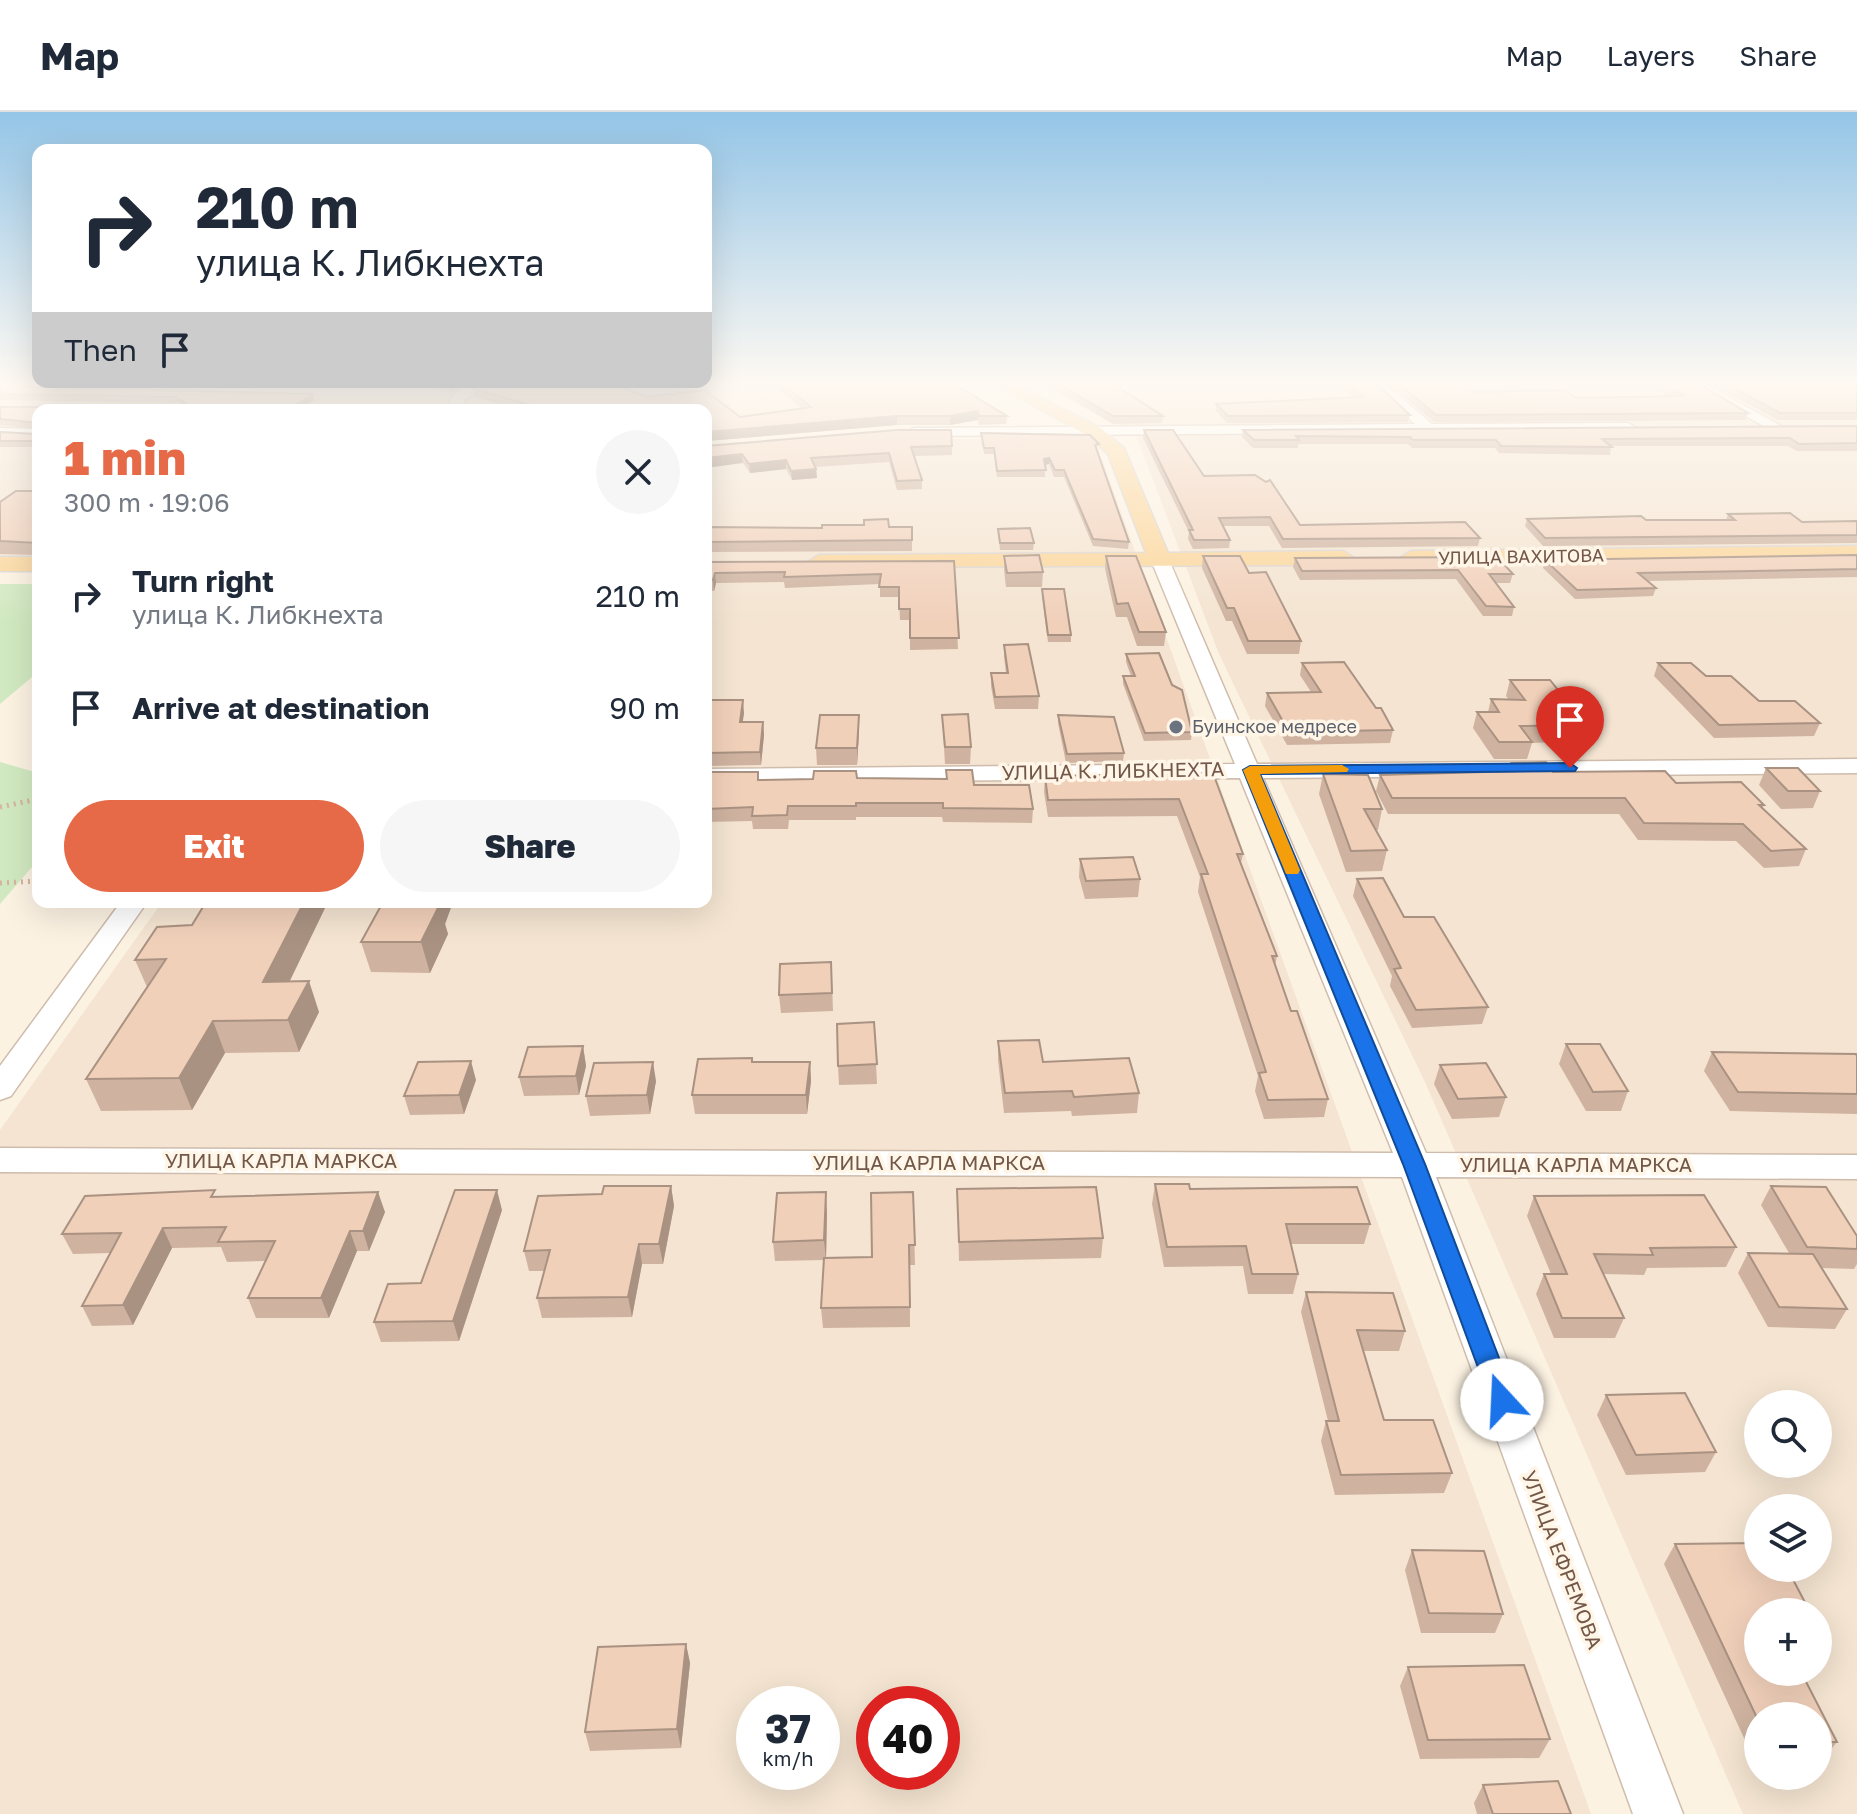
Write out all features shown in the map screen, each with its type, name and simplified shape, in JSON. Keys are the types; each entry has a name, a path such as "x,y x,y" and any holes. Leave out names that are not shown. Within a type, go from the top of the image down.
{"main road":[{"name":"УЛИЦА ЕФРЕМОВА","path":"1122,463 1160,560"},
{"name":"УЛИЦА ВАХИТОВА","path":"800,562 1857,553"},
{"path":"0,564 32,564"}],"street":[{"name":"УЛИЦА ЕФРЕМОВА","path":"1160,560 1414,1164 1658,1814"},
{"name":"УЛИЦА К. ЛИБКНЕХТА","path":"712,776 1857,766"},
{"path":"0,1089 130,908"},
{"name":"УЛИЦА КАРЛА МАРКСА","path":"0,1160 1857,1167"}],"path":[{"path":"0,807 32,800"},
{"path":"0,883 32,881"}],"shaded area":[{"path":"0,463 32,463 32,557 0,557"},
{"path":"712,463 1103,463 1591,1814 0,1814 0,1130 158,908 712,908"},
{"path":"1147,463 1857,463 1857,1814 1743,1814 1425,1082 1219,654"}],"green space":[{"path":"0,584 32,584 32,677 0,704"},
{"path":"0,762 32,771 32,867 0,904"}],"building":[{"path":"788,463 813,463 816,469 791,471"},
{"path":"892,463 916,463 922,480 897,481"},
{"path":"996,463 1045,463 1046,470 997,471"},
{"path":"1052,463 1101,463 1129,542 1093,539 1064,470 1055,470"},
{"path":"1160,463 1196,463 1204,476 1255,475 1266,482 1270,480 1300,525 1465,522 1480,538 1283,539 1270,517 1219,518 1230,540 1194,540 1189,530 1193,530"},
{"path":"16,491 32,491 32,543 0,541 0,502"},
{"path":"1790,513 1802,522 1857,521 1857,535 1545,538 1527,519 1641,516 1646,520 1735,520 1728,514"},
{"path":"888,519 889,527 912,527 912,540 712,542 712,527 822,528 822,525 864,525 864,520"},
{"path":"1030,528 1034,543 1000,543 998,529"},
{"path":"1039,555 1043,572 1007,573 1004,556"},
{"path":"1857,555 1857,569 1638,573 1656,588 1577,590 1545,560"},
{"path":"1106,556 1136,556 1166,632 1139,632 1128,603 1117,604"},
{"path":"1203,556 1240,556 1249,573 1266,572 1301,641 1248,641 1234,608 1227,608"},
{"path":"1497,557 1513,574 1489,574 1514,607 1486,606 1458,570 1302,571 1295,558"},
{"path":"954,561 959,638 910,638 910,609 899,609 899,587 879,587 881,574 784,577 785,572 715,573 712,580 712,562"},
{"path":"1042,589 1064,589 1071,635 1048,635"},
{"path":"1028,644 1039,696 995,697 991,673 1008,673 1004,645"},
{"path":"1159,653 1172,685 1182,690 1192,732 1145,733 1123,676 1135,676 1126,654"},
{"path":"1344,662 1376,708 1381,708 1393,730 1289,732 1267,693 1321,692 1302,663"},
{"path":"1658,663 1691,663 1706,676 1731,676 1759,701 1795,701 1820,723 1719,725"},
{"path":"1510,680 1550,680 1586,725 1520,726 1532,742 1499,742 1477,712 1499,712 1491,699 1525,700"},
{"path":"712,700 743,700 740,722 763,722 760,752 712,753"},
{"path":"968,714 971,747 945,747 942,715"},
{"path":"820,715 859,715 857,748 816,748"},
{"path":"1058,715 1114,717 1124,753 1067,754"},
{"path":"1546,762 1553,772 1665,771 1676,783 1741,782 1764,805 1759,805 1806,849 1771,851 1743,824 1644,823 1625,798 1392,798 1380,775 1518,771 1512,763"},
{"path":"1766,768 1798,768 1820,791 1788,791"},
{"path":"946,770 972,770 974,785 1029,785 1033,809 943,808 943,803 856,803 856,806 788,806 787,815 752,816 753,807 712,809 712,772 758,772 758,780 813,779 814,771 856,771 857,778 947,779"},
{"path":"1213,773 1243,854 1237,854 1277,956 1272,956 1291,1011 1297,1011 1328,1099 1268,1100 1259,1073 1266,1072 1201,874 1208,874 1179,799 1048,800 1045,776"},
{"path":"1323,774 1368,775 1382,809 1364,809 1387,850 1351,851"},
{"path":"1133,857 1140,879 1086,881 1080,859"},
{"path":"1383,878 1404,917 1434,917 1488,1007 1416,1010 1394,969 1401,968 1357,879"},
{"path":"202,908 301,908 263,982 309,981 288,1020 213,1021 179,1078 86,1079 166,959 135,960 157,927 192,925"},
{"path":"380,908 438,908 421,942 361,942"},
{"path":"831,962 832,993 779,995 780,964"},
{"path":"874,1022 877,1064 838,1066 837,1024"},
{"path":"1039,1040 1043,1062 1129,1058 1139,1093 1074,1097 1072,1091 1005,1093 998,1041"},
{"path":"1566,1044 1600,1044 1628,1091 1593,1092"},
{"path":"583,1046 576,1076 519,1077 528,1047"},
{"path":"1712,1052 1856,1054 1857,1094 1738,1092"},
{"path":"752,1058 752,1062 810,1062 806,1095 692,1095 698,1059"},
{"path":"471,1061 459,1095 404,1096 418,1062"},
{"path":"653,1062 647,1095 586,1096 594,1063"},
{"path":"1486,1063 1506,1097 1458,1099 1440,1065"},
{"path":"1155,1184 1189,1184 1190,1189 1357,1187 1370,1224 1286,1224 1298,1274 1252,1274 1246,1246 1167,1247"},
{"path":"604,1186 671,1186 659,1244 639,1244 628,1297 537,1298 550,1250 524,1251 538,1196 602,1194"},
{"path":"1771,1186 1826,1187 1857,1236 1857,1249 1807,1247"},
{"path":"1096,1187 1103,1238 959,1242 957,1189"},
{"path":"215,1190 211,1197 378,1192 363,1231 350,1231 321,1298 248,1298 275,1241 218,1242 226,1227 163,1228 123,1305 82,1306 121,1233 62,1234 85,1196"},
{"path":"455,1190 497,1190 453,1321 374,1322 388,1284 421,1283"},
{"path":"826,1192 824,1240 773,1242 777,1193"},
{"path":"913,1192 915,1245 909,1245 910,1307 821,1308 824,1258 872,1257 871,1193"},
{"path":"1704,1195 1736,1247 1650,1248 1653,1255 1594,1254 1624,1318 1562,1318 1544,1274 1567,1274 1534,1196"},
{"path":"1748,1253 1813,1254 1847,1309 1779,1307"},
{"path":"1306,1292 1393,1293 1405,1331 1357,1330 1384,1420 1433,1420 1452,1473 1341,1475 1326,1421 1339,1421"},
{"path":"1685,1393 1716,1452 1636,1455 1606,1395"},
{"path":"1744,1543 1744,1582 1794,1582 1803,1598 1744,1598 1744,1686 1808,1686 1816,1702 1750,1702 1675,1544"},
{"path":"1412,1550 1484,1551 1503,1614 1429,1613"},
{"path":"686,1644 677,1729 585,1732 598,1647"},
{"path":"1524,1665 1550,1739 1428,1740 1408,1667"},
{"path":"1558,1781 1571,1814 1493,1814 1483,1785"}],"slow traffic":[{"path":"1292,870 1250,770 1342,769"}],"place":[{"name":"Буинское медресе","path":"1176,727"}],"route":[{"path":"1502,1400 1414,1164 1250,770 1570,768"}]}
